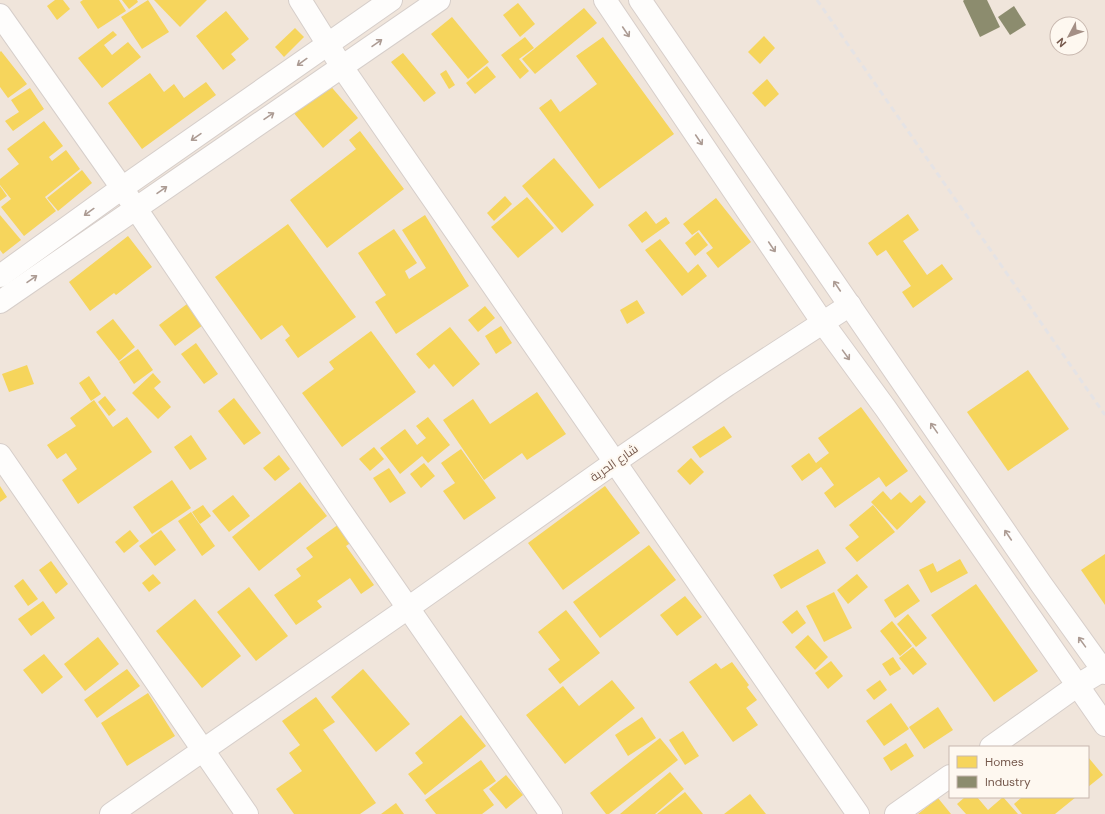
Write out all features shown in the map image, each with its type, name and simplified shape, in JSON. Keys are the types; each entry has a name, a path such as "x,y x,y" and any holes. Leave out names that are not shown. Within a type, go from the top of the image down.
{"street":[{"path":"300,0 342,67 858,814"},
{"path":"0,276 122,188 391,0"},
{"path":"0,302 439,0"},
{"path":"605,0 823,323 890,415 1105,724"},
{"path":"640,0 1041,584 1104,672 1078,685 992,746"},
{"path":"0,15 136,208 264,399 551,814"},
{"name":"شارع الحرية","path":"111,814 615,462 727,385 850,305"},
{"path":"0,456 247,814"},
{"path":"896,814 949,777"}],"shaded area":[{"path":"0,0 1105,0 1105,814 0,814"}],"building: Homes":[{"path":"55,0 63,0 70,9 57,20 47,6"},
{"path":"83,0 119,0 126,11 98,29 80,2"},
{"path":"122,0 137,0 138,2 129,9"},
{"path":"148,0 169,32 142,49 121,17"},
{"path":"154,0 207,0 180,27"},
{"path":"518,3 535,24 520,37 503,15"},
{"path":"584,8 597,23 535,74 522,59"},
{"path":"226,11 249,39 231,54 236,60 223,70 196,36"},
{"path":"452,17 489,62 468,79 431,34"},
{"path":"295,28 304,37 284,57 275,47"},
{"path":"113,31 117,35 104,45 112,55 128,42 141,57 102,88 78,58"},
{"path":"764,36 775,48 760,64 748,52"},
{"path":"525,37 534,48 519,59 529,71 520,79 501,55"},
{"path":"603,37 674,134 599,189 539,108 551,99 560,112 597,84 576,56"},
{"path":"1,51 27,84 8,98 0,87"},
{"path":"403,53 436,93 424,102 391,62"},
{"path":"487,66 496,77 475,94 466,83"},
{"path":"446,70 455,85 449,89 440,74"},
{"path":"150,73 164,92 174,84 184,98 206,82 216,95 142,149 108,103"},
{"path":"767,79 779,94 765,107 752,93"},
{"path":"328,83 358,118 323,148 293,112"},
{"path":"30,88 44,109 13,131 5,121 19,112 11,100"},
{"path":"44,121 63,146 49,157 52,161 66,150 80,169 45,197 56,211 24,236 1,207 11,199 0,185 0,179 19,164 7,149"},
{"path":"360,131 404,189 327,248 290,200 356,149 349,140"},
{"path":"554,158 594,205 562,233 522,186"},
{"path":"82,170 92,183 58,211 47,198"},
{"path":"0,186 7,196 0,201"},
{"path":"505,196 512,204 494,221 487,213"},
{"path":"527,197 554,228 518,258 491,227"},
{"path":"716,198 751,242 718,268 706,253 713,248 699,230 692,235 683,224"},
{"path":"646,211 656,224 666,217 670,223 642,243 628,225"},
{"path":"908,214 919,230 903,241 927,275 942,264 953,279 913,308 902,292 911,286 886,250 877,256 868,243"},
{"path":"0,215 21,240 3,254 0,250"},
{"path":"425,215 469,286 396,334 375,302 386,295 358,253 394,229 417,263 405,271 409,279 426,268 402,230"},
{"path":"288,224 356,317 298,358 285,340 290,336 282,325 261,340 215,277"},
{"path":"698,232 708,245 695,256 685,243"},
{"path":"128,236 152,267 116,295 114,293 90,311 69,282"},
{"path":"660,239 688,273 698,264 707,276 682,296 645,250"},
{"path":"637,300 645,313 627,324 620,310"},
{"path":"187,304 203,325 175,346 159,325"},
{"path":"485,306 495,318 478,332 468,320"},
{"path":"113,319 135,347 119,361 96,332"},
{"path":"501,326 512,343 496,354 485,336"},
{"path":"450,327 480,364 453,387 434,364 429,369 416,354"},
{"path":"371,331 416,392 342,447 302,393 334,369 329,362"},
{"path":"196,343 218,374 204,384 181,354"},
{"path":"138,349 153,370 134,384 119,362"},
{"path":"27,365 34,384 9,392 2,374"},
{"path":"1028,370 1069,429 1008,471 967,412"},
{"path":"153,373 161,382 154,388 171,407 158,419 132,393"},
{"path":"89,376 101,394 91,401 79,383"},
{"path":"537,392 566,434 527,460 522,453 484,480 443,420 473,399 490,424"},
{"path":"105,396 116,410 109,416 98,402"},
{"path":"234,398 261,433 244,445 218,411"},
{"path":"94,400 113,427 127,417 152,452 78,504 62,480 77,469 66,453 57,459 47,445 76,426 70,418"},
{"path":"861,407 908,471 886,487 879,477 835,508 824,493 834,485 821,467 802,481 791,466 809,453 816,463 829,453 818,438"},
{"path":"428,417 450,445 428,463 422,456 400,474 380,448 405,429 417,445 426,438 416,426"},
{"path":"724,426 732,437 700,458 692,447"},
{"path":"191,435 207,459 190,470 174,447"},
{"path":"374,447 384,459 370,471 359,459"},
{"path":"461,449 496,498 464,520 443,491 455,483 441,463"},
{"path":"279,455 290,469 275,481 263,468"},
{"path":"691,458 704,472 690,485 677,471"},
{"path":"424,463 435,476 421,488 410,474"},
{"path":"389,468 406,493 390,503 373,478"},
{"path":"172,480 191,508 152,534 133,507"},
{"path":"300,482 327,516 259,571 232,537"},
{"path":"0,486 7,497 0,502"},
{"path":"605,486 640,533 563,590 528,543"},
{"path":"883,491 891,500 900,492 911,503 920,495 926,502 897,530 871,502"},
{"path":"233,495 250,516 229,532 212,511"},
{"path":"203,505 211,516 200,524 192,512"},
{"path":"873,505 895,532 857,562 845,548 859,537 849,525"},
{"path":"191,512 215,546 202,556 178,521"},
{"path":"339,524 352,542 346,546 374,585 361,594 350,578 317,601 322,607 296,625 274,595 301,576 296,569 313,557 306,548"},
{"path":"130,530 139,541 124,553 115,542"},
{"path":"161,530 176,550 155,566 139,546"},
{"path":"649,545 676,580 600,638 573,602"},
{"path":"818,549 826,563 781,589 773,575"},
{"path":"1105,554 1105,605 1081,570"},
{"path":"960,559 968,573 931,593 919,570 933,563 937,572"},
{"path":"51,561 68,584 56,594 39,570"},
{"path":"153,574 161,583 149,592 142,583"},
{"path":"857,574 868,587 848,604 837,590"},
{"path":"23,579 38,599 28,606 14,586"},
{"path":"908,584 920,601 895,618 884,600"},
{"path":"976,584 1038,671 994,702 931,615"},
{"path":"249,587 288,636 256,661 217,612"},
{"path":"834,592 852,628 824,642 806,606"},
{"path":"685,596 702,617 677,636 660,615"},
{"path":"195,599 241,656 202,688 156,631"},
{"path":"43,601 55,618 31,636 18,619"},
{"path":"566,610 600,653 560,684 548,669 560,660 538,632"},
{"path":"797,610 806,623 792,634 782,622"},
{"path":"908,614 927,638 916,647 897,624"},
{"path":"892,621 912,646 900,656 880,631"},
{"path":"808,635 828,657 815,670 795,647"},
{"path":"98,637 119,664 85,691 64,664"},
{"path":"913,647 927,664 913,675 899,658"},
{"path":"44,654 63,677 42,694 23,670"},
{"path":"893,657 901,669 890,676 882,664"},
{"path":"831,661 843,676 828,689 815,673"},
{"path":"732,662 749,685 747,687 757,700 746,708 758,725 733,742 689,682 716,663 721,669"},
{"path":"127,669 140,686 97,718 84,700"},
{"path":"363,669 410,724 376,752 331,697"},
{"path":"612,680 635,708 565,764 526,715 563,686 579,706"},
{"path":"880,680 887,690 874,700 866,690"},
{"path":"148,693 175,736 127,766 101,723"},
{"path":"316,697 335,722 323,730 376,803 360,814 294,814 276,789 302,771 289,753 300,745 282,721"},
{"path":"891,703 909,729 884,746 866,721"},
{"path":"938,707 953,730 924,749 909,727"},
{"path":"461,715 486,746 425,795 408,774 423,763 415,753"},
{"path":"642,717 656,738 628,756 615,735"},
{"path":"683,731 699,756 685,765 669,740"},
{"path":"660,738 678,760 609,814 606,814 590,793"},
{"path":"906,743 914,756 891,771 883,758"},
{"path":"1089,758 1103,775 1089,786"},
{"path":"481,760 496,781 483,790 494,805 482,814 436,814 425,800"},
{"path":"670,772 684,789 655,814 620,814"},
{"path":"506,775 523,795 506,809 489,789"},
{"path":"685,792 703,814 657,814"},
{"path":"750,794 766,814 724,814"},
{"path":"938,798 951,814 918,814"},
{"path":"964,798 978,798 988,810 1002,798 1004,798 1018,814 966,814 957,804"},
{"path":"1021,798 1075,798 1055,814 1022,814 1014,804"},
{"path":"396,803 404,814 381,814"}],"building: Industry":[{"path":"987,0 1000,27 980,37 963,1"},
{"path":"1014,6 1026,25 1010,35 998,17"}],"railway":[{"path":"817,0 1105,415"}]}
